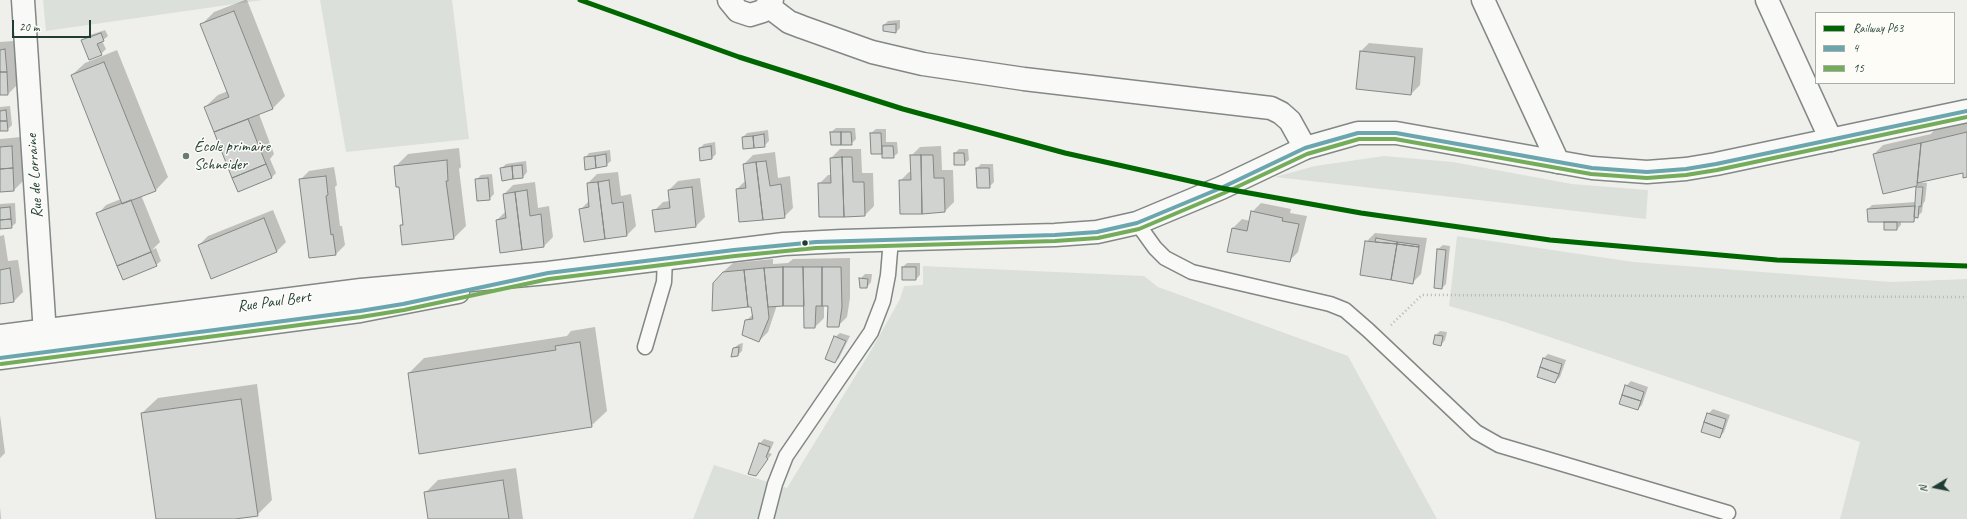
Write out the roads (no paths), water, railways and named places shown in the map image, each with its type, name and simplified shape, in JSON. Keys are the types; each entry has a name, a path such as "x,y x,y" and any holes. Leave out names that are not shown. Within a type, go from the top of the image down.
{"street":[{"name":"Rue de Lorraine","path":"23,0 46,352"},
{"path":"729,0 733,7 744,14 757,14 770,3 789,22 872,52 923,64 1024,79 1270,108 1281,113 1290,121 1305,148"},
{"path":"1483,0 1558,162"},
{"path":"1766,0 1831,140"},
{"name":"Rue Paul Bert","path":"0,336 392,287 548,273 665,258 816,242 1078,234 1137,224 1221,188 1305,148 1358,133 1396,133 1610,171 1666,171 1716,164 1967,111"},
{"name":"Rue Paul Bert","path":"0,358 383,308 548,273"}],"lane":[{"path":"1137,224 1155,248 1177,265 1208,277 1330,304 1355,318 1465,423 1487,439 1499,445 1728,513"},
{"path":"766,519 775,484 786,456 872,332 883,301 888,275 891,239"},
{"path":"645,347 664,282 665,258"}],"rail line":[{"name":"P63","path":"580,0 739,57 903,109 1065,153 1221,188 1361,213 1550,240 1777,260 1967,266"}],"place":[{"name":"École primaire Schneider","path":"186,156"}]}
